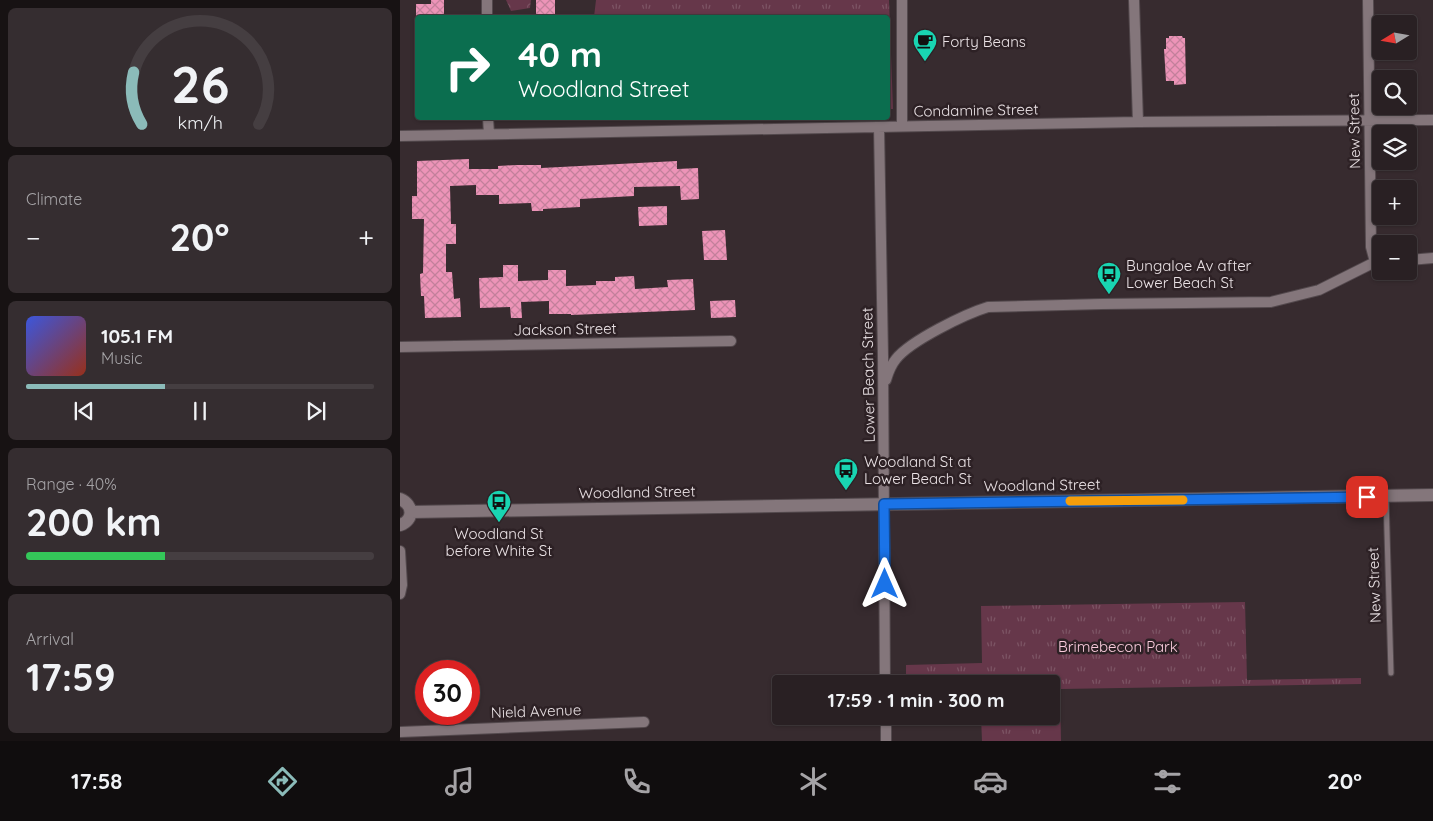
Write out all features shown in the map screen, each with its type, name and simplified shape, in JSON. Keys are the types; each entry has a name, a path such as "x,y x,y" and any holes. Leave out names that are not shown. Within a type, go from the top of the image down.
{"street":[{"path":"487,0 487,15"},
{"path":"902,0 902,126"},
{"path":"1134,0 1138,122"},
{"name":"New Street","path":"1368,0 1368,120 1372,249"},
{"path":"488,120 489,134"},
{"name":"Condamine Street","path":"400,136 879,126 1433,120"},
{"name":"Lower Beach Street","path":"879,126 885,675"},
{"path":"1417,259 1433,258"},
{"path":"883,391 891,366 903,352 912,345 970,313 988,307 1271,302 1319,290 1372,264"},
{"name":"Jackson Street","path":"400,346 731,341"},
{"name":"Woodland Street","path":"411,512 1433,495"},
{"path":"400,499 408,504 411,512 408,520 400,526"},
{"path":"400,551 402,585 400,594"},
{"name":"Nield Avenue","path":"400,732 644,722"},
{"path":"886,725 886,741"}],"lane":[{"name":"New Street","path":"1386,497 1391,674"}],"green space":[{"path":"506,0 531,0 530,8 511,11"},
{"path":"596,0 889,0 890,15 594,15"},
{"path":"890,27 893,109 890,109"},
{"name":"Brimebecon Park","path":"1245,602 1247,680 1361,678 1361,684 1060,689 1060,675 906,675 906,665 982,663 981,606"},
{"name":"Brimebecon Park","path":"1060,689 1061,741 982,741 981,725 1060,725"}],"building":[{"path":"431,0 444,0 444,15 416,15 416,4 431,4"},
{"path":"536,0 555,0 555,15 536,15"},
{"path":"1169,36 1182,36 1185,38 1186,84 1174,85 1174,81 1166,81 1164,49 1166,49 1166,38 1169,38"},
{"path":"469,159 469,169 498,169 498,166 516,165 541,165 541,168 677,161 677,169 698,168 699,199 681,200 680,186 634,187 634,196 580,199 580,207 532,211 531,203 499,204 499,195 476,195 476,185 450,186 451,224 456,224 456,244 446,244 446,272 452,272 454,299 460,298 461,317 425,318 420,274 423,273 424,219 412,219 412,196 417,196 417,161"},
{"path":"667,206 667,225 639,226 638,207"},
{"path":"725,230 727,260 704,260 702,231"},
{"path":"503,265 518,265 518,281 548,280 548,270 566,270 566,286 596,285 596,281 615,281 615,277 634,276 635,289 668,287 667,280 693,279 695,310 571,315 549,314 549,301 521,302 522,318 511,318 510,307 480,308 479,278 503,277"},
{"path":"735,300 736,317 711,318 710,301"}],"slow traffic":[{"path":"1070,501 1183,500"}],"place":[{"name":"Forty Beans","path":"925,62"},
{"name":"Bungaloe Av after Lower Beach St","path":"1109,295"},
{"name":"Woodland St at Lower Beach St","path":"846,491"},
{"name":"Woodland St before White St","path":"499,523"}],"route":[{"path":"885,584 884,504 1367,497"}]}
